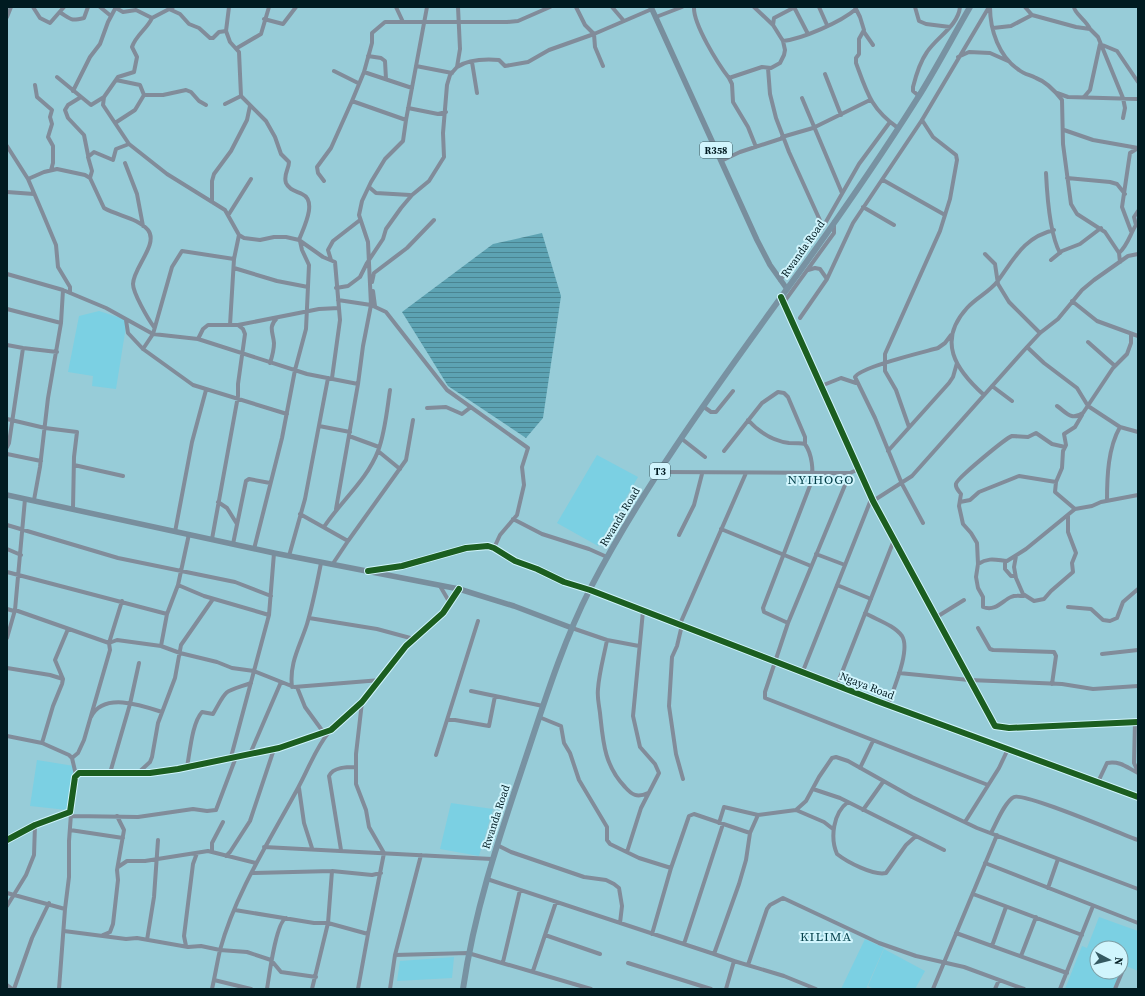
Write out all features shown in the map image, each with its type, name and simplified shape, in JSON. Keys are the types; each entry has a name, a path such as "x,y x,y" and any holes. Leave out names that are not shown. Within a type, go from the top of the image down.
{"highway":[{"name":"Rwanda Road","path":"463,989 468,953 496,845 543,706 572,628 590,590 659,472 704,406 783,300 787,289 919,96 970,7"}],"main road":[{"name":"R358","path":"652,8 757,240 780,280 787,289"},
{"path":"7,495 73,508 175,532 321,563 459,589 514,606 572,628"}],"street":[{"path":"7,17 11,7"},
{"path":"33,7 40,18 50,23 61,13 64,7"},
{"path":"61,13 71,20 78,20 84,18 88,7"},
{"path":"100,7 111,16"},
{"path":"229,7 226,32 230,42 237,48 241,96 266,120 275,137 281,154 288,162 285,175 286,183 292,190 304,195 308,203 308,213 300,240 302,250 308,263 308,311 306,329 295,370 287,414 254,549"},
{"path":"237,48 261,34 264,19 269,7"},
{"path":"264,19 283,24 296,7"},
{"path":"396,7 403,22"},
{"path":"373,306 367,237 360,220 362,201 385,159 403,141 427,7"},
{"path":"457,67 460,49 458,7"},
{"path":"324,181 318,173 317,167 331,148 352,101 358,83 364,72 374,30 385,22 484,23 518,21 550,7"},
{"path":"576,7 585,25 594,34 596,47 603,66"},
{"path":"612,7 624,21"},
{"path":"656,17 682,7"},
{"path":"694,7 695,19 700,31 732,84 733,102 748,127 756,147"},
{"path":"729,78 762,67 768,68 780,64 784,55 783,41 773,26 754,7"},
{"path":"773,26 774,17 788,12 794,7 808,34"},
{"path":"819,7 827,25"},
{"path":"915,7 919,21 926,24 950,28"},
{"path":"919,96 915,94 913,87 923,60 930,48 950,28 959,13 960,7"},
{"path":"990,7 990,17 1000,48 1009,61 1018,70 1039,79 1056,92 1068,97 1138,99"},
{"path":"800,318 827,279 845,237 863,207 883,180 922,120 990,7"},
{"path":"1025,7 1032,15 1076,27 1090,29"},
{"path":"1074,7 1076,12 1086,20 1090,29 1095,33 1100,44 1122,98 1125,108 1123,118"},
{"path":"73,91 90,57 100,44 111,16 116,8 123,12 136,10 152,18"},
{"path":"57,77 73,91 93,105 104,97 120,76 134,72 137,57 132,47 137,36 149,24 152,18 171,8 180,14 188,24 199,28 210,38 213,38 219,32 226,32"},
{"path":"336,288 348,286 360,277 369,260 383,240 386,229 400,208 412,195 429,181 439,167 445,153 444,133 448,85 452,73 457,67 465,62 499,60 505,66 525,63 549,50 594,34 652,8"},
{"path":"783,41 794,40 808,34 849,15 855,8 861,19 864,32 873,45"},
{"path":"993,28 1011,26 1032,15"},
{"path":"864,32 859,37 859,54 855,61 870,100 879,112 898,128"},
{"path":"1100,44 1117,51 1138,82"},
{"path":"1084,97 1090,90 1100,44"},
{"path":"958,58 969,52 990,53 1009,61"},
{"path":"368,56 381,58 385,61 386,79"},
{"path":"472,62 477,93"},
{"path":"416,66 452,73"},
{"path":"768,68 770,94 783,137 823,228"},
{"path":"334,71 358,83"},
{"path":"364,72 412,88"},
{"path":"825,74 841,115"},
{"path":"116,80 140,86 144,95"},
{"path":"35,85 37,96 52,110 50,116 52,124 48,137 53,146 53,163 51,170"},
{"path":"144,95 163,95 186,90 191,92 199,101 206,105"},
{"path":"1056,92 1063,103 1063,144 1068,178 1068,192 1073,210 1100,228 1119,253 1120,262"},
{"path":"115,123 135,110 144,95"},
{"path":"225,104 241,96"},
{"path":"81,97 68,104 65,110 68,118 84,135 92,171 90,178 104,208 143,226 150,234 151,241 136,270 133,285 146,316 154,327"},
{"path":"104,97 103,105 129,144 167,174 229,214 239,234 234,260 230,325"},
{"path":"802,98 813,128 842,193"},
{"path":"721,161 783,137 813,128 870,100"},
{"path":"352,101 406,120"},
{"path":"212,202 212,181 214,174 231,151 248,120 250,106"},
{"path":"408,108 438,114 446,112"},
{"path":"909,427 896,390 885,371 884,363 888,344 940,231 952,191 957,160 956,155 933,137 922,120"},
{"path":"780,280 823,228 834,211 842,193 859,164 890,122"},
{"path":"1064,130 1092,140 1138,148"},
{"path":"88,155 94,152 113,160 116,149 129,144"},
{"path":"1131,231 1123,209 1130,153 1138,148"},
{"path":"8,149 28,179 56,245 58,267 70,287 70,293"},
{"path":"125,163 137,194 143,226"},
{"path":"28,179 51,170 68,170 90,178"},
{"path":"1046,173 1048,201 1056,246 1060,253"},
{"path":"1068,178 1118,184 1125,194"},
{"path":"229,214 251,179"},
{"path":"883,180 945,215"},
{"path":"369,187 376,193 410,195"},
{"path":"7,192 34,194"},
{"path":"863,207 894,225"},
{"path":"1119,253 1129,240 1131,231 1136,225 1134,217 1138,211"},
{"path":"331,260 328,250 333,241 360,220"},
{"path":"336,509 358,384 363,346 373,306 372,283 374,273 407,248 434,220"},
{"path":"834,222 834,233 783,300 873,499 991,722 994,726 1000,728 1136,722 1134,764 1138,773"},
{"path":"1050,260 1060,253 1080,244 1100,228"},
{"path":"923,523 902,484 875,418 855,377 857,374 884,363 938,348 946,344 959,319 967,308 998,280 1030,240 1041,234 1054,230"},
{"path":"239,234 250,239 260,240 274,237 300,240 323,257 336,264 339,335 319,426 306,495 289,556"},
{"path":"143,349 153,334 161,308 167,279 172,267 182,251 234,260"},
{"path":"984,254 995,264 998,280 1011,305 1040,333"},
{"path":"803,671 873,499 902,484 912,476 1027,346 1040,333 1058,319 1072,301 1094,280 1128,256 1138,254"},
{"path":"234,268 277,281 308,287"},
{"path":"807,270 815,268 820,269 827,279"},
{"path":"7,274 63,290 106,308 153,334 198,339 270,363 358,384"},
{"path":"34,500 62,323 63,290"},
{"path":"338,300 373,306 386,312 443,386 528,448 522,467 525,480 517,515 500,535 494,548 466,548 402,566 368,571"},
{"path":"1072,301 1097,321 1138,336"},
{"path":"198,339 206,326 238,325 308,311 339,308"},
{"path":"7,309 62,323"},
{"path":"270,363 274,344 270,329 273,322 277,318"},
{"path":"126,320 128,333 143,349 179,376 206,390 287,414"},
{"path":"212,539 238,400 245,334 243,328 238,325"},
{"path":"1075,510 1055,494 1056,482 1062,468 1063,451 1066,443 1064,434 1074,427 1115,366 1127,354 1131,343 1131,334"},
{"path":"951,335 951,348 957,363 984,395"},
{"path":"1088,342 1115,366"},
{"path":"7,345 57,352"},
{"path":"1027,346 1044,363 1078,388 1088,406 1120,427 1138,432"},
{"path":"7,447 10,419 23,348"},
{"path":"888,451 949,383 953,377 957,363"},
{"path":"821,386 836,378 846,378 857,383"},
{"path":"992,386 1012,401"},
{"path":"175,532 192,442 206,390"},
{"path":"324,527 336,509 363,478 379,449 390,390"},
{"path":"704,406 711,412 716,412 733,391"},
{"path":"724,450 748,420 774,393 781,392 788,397 805,437 805,444 810,455 812,473 808,492 783,554 763,610 764,612 788,623"},
{"path":"1057,406 1072,417 1077,417 1083,413"},
{"path":"427,408 446,407 462,414 471,407"},
{"path":"10,419 45,428 77,432 74,465 73,508"},
{"path":"332,565 400,469 408,455 413,420"},
{"path":"748,420 760,432 770,437 783,442 805,444"},
{"path":"319,426 349,434 379,449 400,469"},
{"path":"1107,501 1106,479 1116,435 1120,427"},
{"path":"1065,447 1052,444 1036,433 1028,437 1017,435 1008,437 1001,445 963,474 956,482 956,488 961,494 960,502 963,524 977,543 978,564 976,577 978,588 983,597 983,607 989,608 1002,604 1012,596 1024,596 1034,601 1041,601 1073,572 1072,563 1076,554 1068,532 1068,515"},
{"path":"682,439 705,457"},
{"path":"7,454 41,461"},
{"path":"74,465 123,476"},
{"path":"659,472 702,474 746,472 850,473 859,469"},
{"path":"683,779 676,754 669,706 672,657 677,646 681,624 746,472"},
{"path":"850,473 788,623 775,660 765,698 988,785"},
{"path":"679,535 694,505 702,474"},
{"path":"960,502 970,500 979,492 1019,476 1056,482"},
{"path":"233,544 246,481 249,479 270,482"},
{"path":"978,564 986,559 1000,559 1005,561 1016,556 1075,510 1107,501 1138,495"},
{"path":"7,638 15,611 25,498"},
{"path":"218,502 227,508 237,524"},
{"path":"300,514 348,541"},
{"path":"513,519 542,534 590,549 608,557"},
{"path":"7,525 22,528 118,558 235,582 271,596"},
{"path":"721,529 811,566"},
{"path":"161,646 167,614 182,571 189,534"},
{"path":"836,684 894,540"},
{"name":"Ngaya Road","path":"494,548 515,561 537,569 564,582 590,590 681,624 888,705 1138,797"},
{"path":"7,549 21,554"},
{"path":"72,816 155,816 193,809 207,811 216,810 233,757 268,615 274,553"},
{"path":"816,554 845,565"},
{"path":"1016,556 1014,567 1015,576 1024,596"},
{"path":"1005,561 1005,569 1011,576 1015,576"},
{"path":"292,687 291,672 293,661 309,618 321,563"},
{"path":"7,572 167,614"},
{"path":"178,585 214,599 268,615"},
{"path":"837,585 871,600"},
{"path":"440,586 450,603"},
{"path":"212,989 220,950 235,910 264,847 299,787 320,742 362,702 414,639 437,619 459,589"},
{"path":"1068,607 1091,609 1103,620 1110,621 1117,618 1123,602 1138,589"},
{"path":"138,773 150,762 162,712 172,686 184,640 214,599"},
{"path":"935,618 964,600"},
{"path":"89,723 91,710 110,650 109,644 122,602"},
{"path":"7,609 109,644 117,640 161,646 180,653 217,662 232,668 254,671 292,687 381,680"},
{"path":"627,852 641,808 659,773 655,764 640,747 635,728 634,705 643,611"},
{"path":"865,613 894,629 903,638 905,644 899,673 888,705"},
{"path":"309,618 376,629 414,639"},
{"path":"436,755 478,621"},
{"path":"572,628 607,640 639,646"},
{"path":"978,628 992,650 1054,652 1055,660 1052,684"},
{"path":"42,743 63,679 55,662 68,629"},
{"path":"607,640 598,689 601,737 606,755 614,774 632,795 638,796 649,792"},
{"path":"1102,654 1127,653 1138,650"},
{"path":"110,773 130,704 139,663"},
{"path":"7,668 50,675 63,679"},
{"path":"899,673 969,680 1052,684 1093,688 1138,686"},
{"path":"250,754 281,682"},
{"path":"187,767 196,722 200,714 202,712 213,714 225,693 232,688 251,683"},
{"path":"297,687 305,707 324,733"},
{"path":"471,691 543,706"},
{"path":"447,720 489,726 495,696"},
{"path":"72,758 78,753 89,723 94,713 101,706 116,702 162,712"},
{"path":"358,989 384,853 369,827 366,810 358,791 356,767 362,702"},
{"path":"539,717 561,726 564,744 570,753 579,780 607,827 607,840 610,844 639,858 671,868"},
{"path":"76,775 81,773 150,773 187,767 274,749 318,736 331,730"},
{"path":"7,736 42,743 72,758"},
{"path":"318,736 320,742"},
{"path":"860,768 873,741"},
{"path":"226,856 250,821 274,749"},
{"path":"965,822 999,768 1008,749"},
{"path":"59,989 69,877 71,810 76,775 72,758"},
{"path":"796,810 806,801 832,758 842,758 883,782 965,822 1138,889"},
{"path":"1098,782 1107,763 1115,762 1122,764 1138,773"},
{"path":"341,850 328,776 331,772 337,770 356,767"},
{"path":"863,810 883,782"},
{"path":"299,787 304,823 312,848"},
{"path":"813,789 848,802 944,850"},
{"path":"991,833 1006,804 1012,797 1019,796 1054,807 1138,840"},
{"path":"848,802 841,810 833,829 833,840 837,854 860,867 882,874 890,870 906,845 916,836"},
{"path":"684,944 721,824 724,807 758,815 796,810 824,822 833,829"},
{"path":"7,840 35,825 71,810"},
{"path":"652,934 671,868 689,816 694,814 750,833"},
{"path":"714,954 746,860 750,833 758,815"},
{"path":"117,816 123,825"},
{"path":"110,932 113,924 124,819 130,816"},
{"path":"212,851 212,843 223,822"},
{"path":"7,906 26,875 34,855 35,825"},
{"path":"70,830 123,838"},
{"path":"933,989 997,835"},
{"path":"147,940 154,897 158,859 158,840"},
{"path":"496,845 511,852 584,877 606,880 614,884 619,888 622,906 620,923"},
{"path":"264,847 275,849 312,848 492,859"},
{"path":"118,867 127,861 158,859 212,851 256,863"},
{"path":"121,853 127,861"},
{"path":"186,946 184,936 193,864 197,853"},
{"path":"390,989 395,954 421,855"},
{"path":"1048,888 1058,859"},
{"path":"985,863 1138,923"},
{"path":"252,874 332,871 372,875 381,873"},
{"path":"314,988 328,923 332,871"},
{"path":"487,879 734,961 784,976 816,989"},
{"path":"503,962 520,890"},
{"path":"7,893 49,903 65,909"},
{"path":"973,894 1082,935"},
{"path":"748,965 767,909 770,904 783,898 879,944 916,956 944,962 1024,989"},
{"path":"533,971 556,902"},
{"path":"7,985 13,989 32,938 49,903"},
{"path":"1060,989 1093,906"},
{"path":"992,946 1006,907"},
{"path":"235,910 314,923 328,923 368,934"},
{"path":"1021,956 1036,917"},
{"path":"267,989 271,960 282,921 286,918"},
{"path":"64,931 147,940 194,948 201,946 220,950 247,952 271,960 281,972 316,977"},
{"path":"100,935 110,932"},
{"path":"110,932 114,937"},
{"path":"956,933 1067,973"},
{"path":"545,935 600,954"},
{"path":"395,954 468,953 592,989"},
{"path":"726,989 734,961"},
{"path":"628,963 711,989"},
{"path":"214,980 251,989"},
{"path":"995,989 999,980"}],"shaded area":[{"path":"542,233 561,296 543,418 526,438 448,386 402,312 493,244"},
{"path":"99,311 127,320 116,389 92,386 93,376 68,372 79,316"},
{"path":"597,455 638,477 598,546 557,523"},
{"path":"37,760 74,766 67,810 30,806"},
{"path":"451,803 493,809 479,856 440,849"},
{"path":"1099,917 1138,931 1138,971 1129,967 1129,940 1090,940"},
{"path":"865,939 884,948 866,989 841,989"},
{"path":"1089,943 1089,980 1117,980 1113,989 1065,989 1082,946 1087,948"},
{"path":"884,949 925,971 915,989 874,989 868,986"},
{"path":"454,957 452,978 397,981 400,961"}],"cycle path":[{"path":"781,297 873,501 995,726 1009,728 1138,722"},
{"path":"368,571 402,566 466,548 488,546 515,561 537,569 564,582 590,590 877,701 1138,797"},
{"path":"7,840 35,825 70,812 75,777 79,773 150,773 178,769 279,748 331,730 362,702 406,646 443,613 459,589"}],"district":[{"name":"NYIHOGO","path":"821,479"},
{"name":"KILIMA","path":"826,936"}]}
